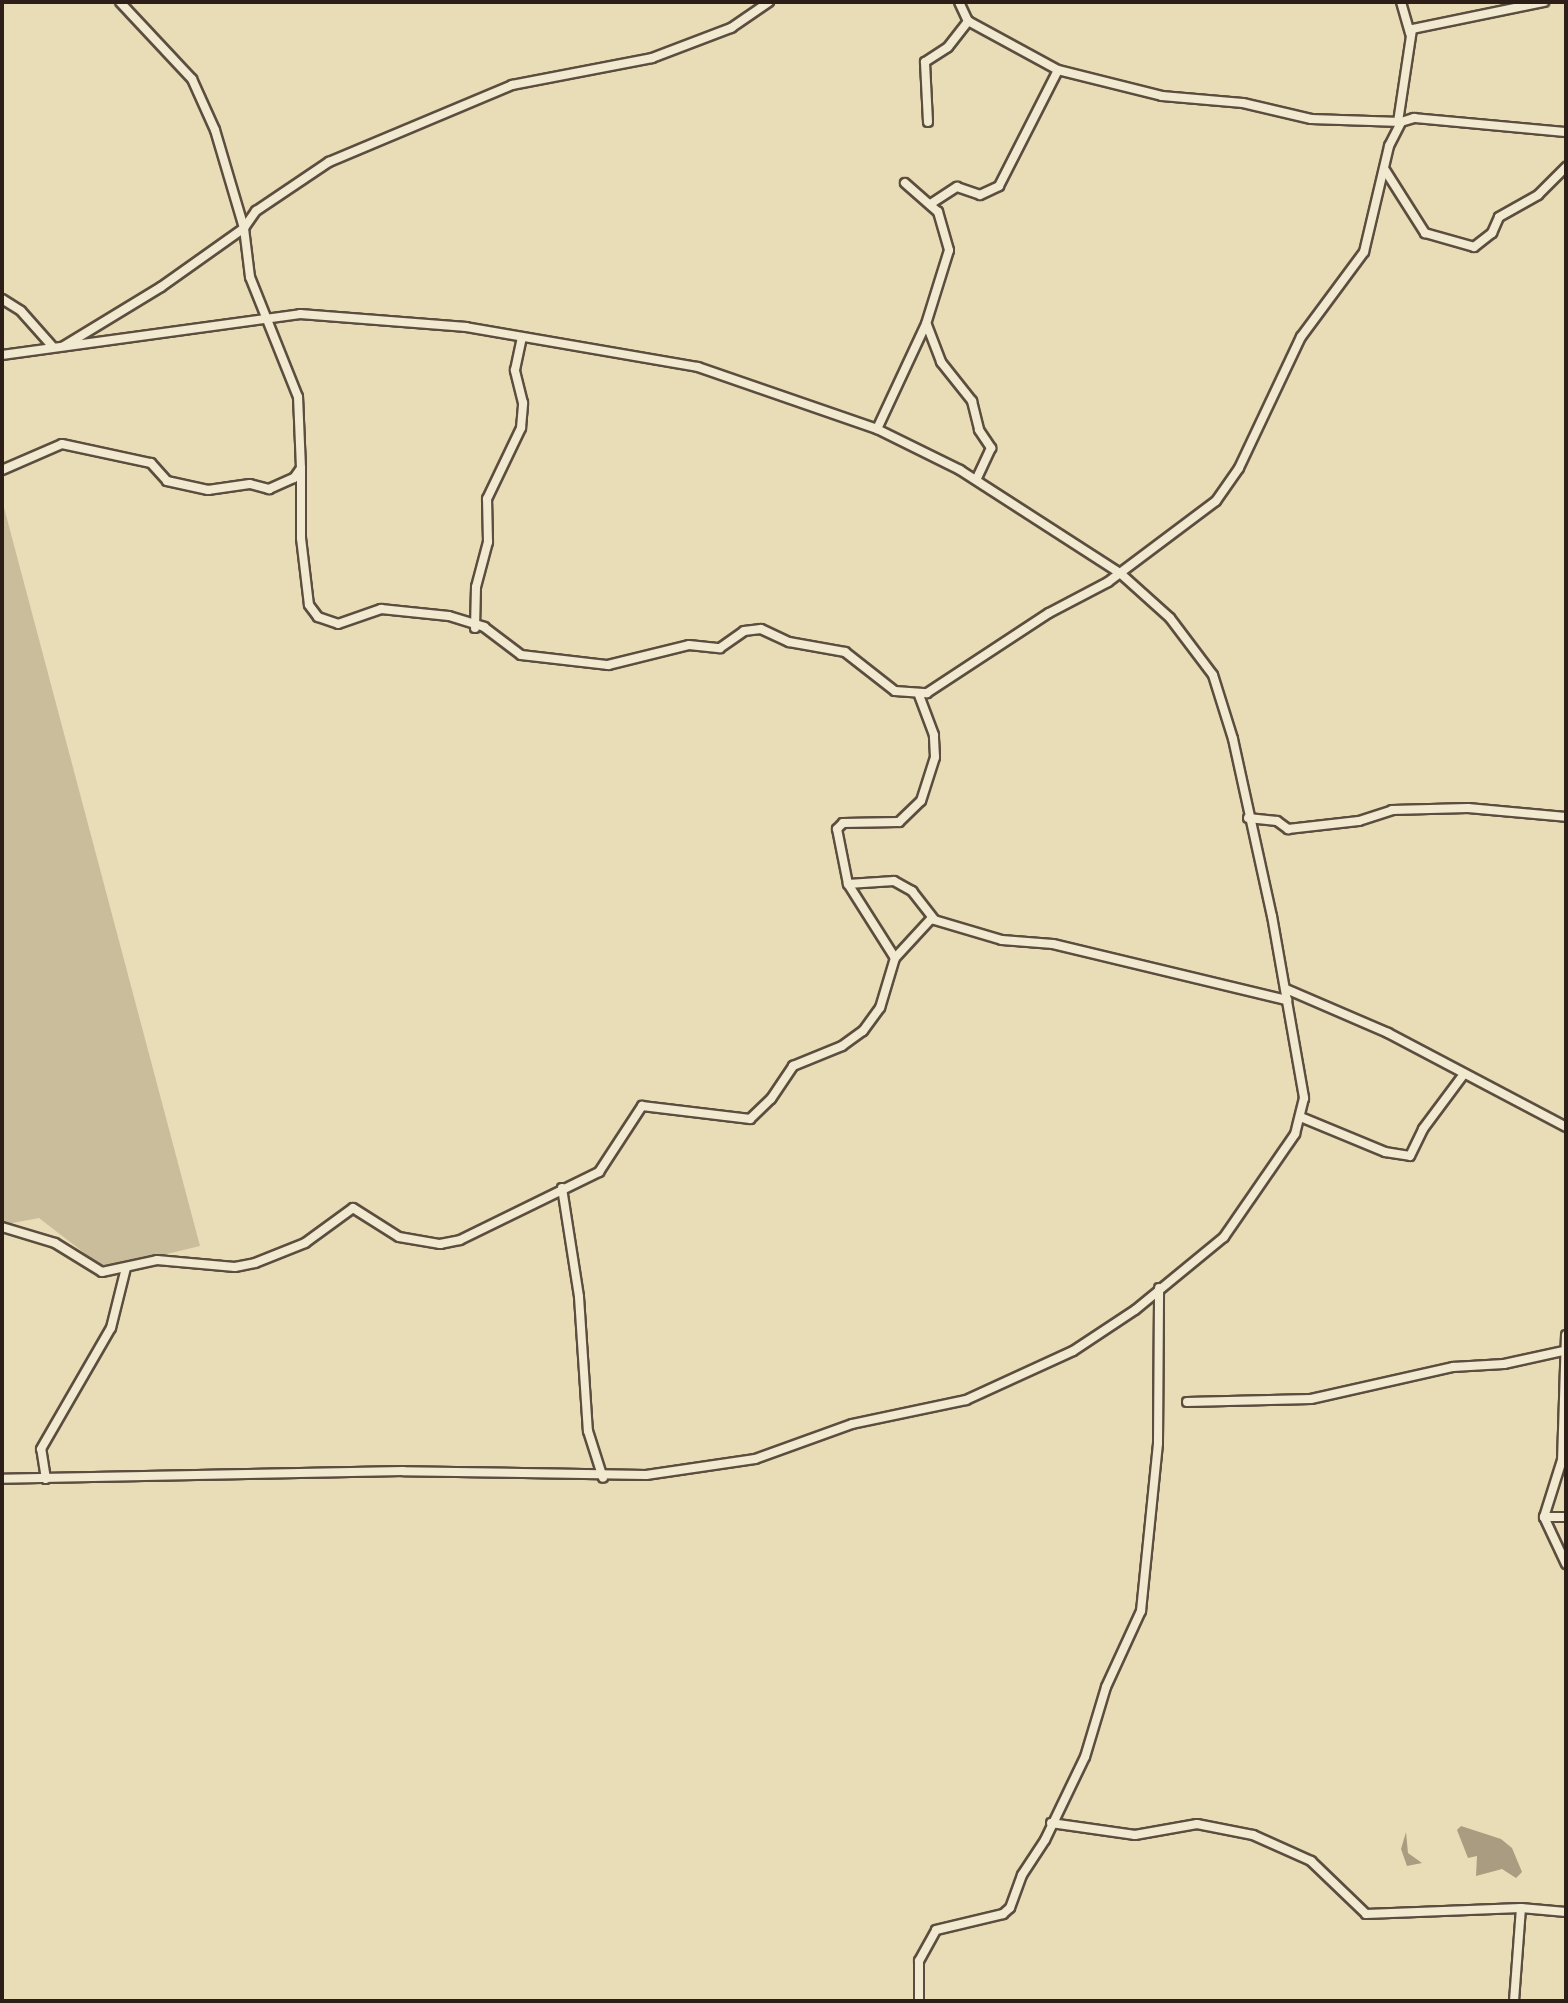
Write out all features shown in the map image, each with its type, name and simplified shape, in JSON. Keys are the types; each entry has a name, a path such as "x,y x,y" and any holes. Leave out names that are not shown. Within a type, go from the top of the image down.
{"street":[{"path":"120,2 197,88 217,135 244,228 250,277 272,321 298,397 301,538 315,615 338,624 367,610 400,610 449,616 475,628 484,627 511,650 536,659 608,665 689,645 720,648 744,631 761,629 789,642 845,652 888,688 919,695 960,675 1049,613 1120,573 1216,501 1233,479 1301,337 1364,252 1393,133 1400,122 1410,34 1401,2"},
{"path":"58,347 148,296 244,228 256,211 299,180 432,115 512,85 652,58 731,28 769,2"},
{"path":"959,2 968,21 1058,70 1162,96 1243,103 1311,119 1400,122 1414,118 1566,132"},
{"path":"1410,34 1418,26 1544,2"},
{"path":"928,122 925,62 948,47 968,21"},
{"path":"932,203 957,187 980,195 999,186 1058,70"},
{"path":"1385,170 1425,233 1474,247 1492,233 1499,217 1538,195 1566,167"},
{"path":"877,429 926,324 949,250 942,219 932,203 905,183"},
{"path":"2,299 21,311 58,347"},
{"path":"2,355 272,321 300,314 382,319 698,367 877,429 976,480 1120,573 1170,618 1213,675 1233,739 1304,1082 1303,1118 1278,1164 1227,1234 1073,1351 966,1400 852,1424 755,1459 603,1478 453,1470 2,1479"},
{"path":"926,324 941,362 972,401 982,436 991,448 976,480"},
{"path":"475,628 476,587 488,542 487,499 521,428 523,403 515,370 522,338"},
{"path":"2,470 62,444 151,463 167,481 208,490 250,484 269,489 294,478 301,468"},
{"path":"895,958 848,884 839,825 899,822 912,812 927,787 935,757 934,735 919,695"},
{"path":"1248,818 1277,821 1288,829 1359,821 1392,810 1468,808 1566,817"},
{"path":"848,884 870,879 904,886 934,919 1002,940 1053,944 1287,1000"},
{"path":"2,1227 55,1243 102,1272 170,1260 200,1266 255,1263 305,1243 353,1208 386,1233 449,1243 607,1166 642,1106 750,1119 771,1099 793,1066 842,1046 863,1031 880,1008 895,958 916,932 934,919"},
{"path":"1286,989 1388,1033 1566,1127"},
{"path":"1303,1118 1385,1152 1410,1156 1423,1129 1464,1074"},
{"path":"562,1188 580,1308 588,1431 603,1478"},
{"path":"46,1479 41,1449 111,1328 126,1268"},
{"path":"919,2001 917,1968 930,1937 943,1927 1006,1913 1085,1757 1106,1687 1141,1611 1158,1443 1159,1288"},
{"path":"1566,1335 1563,1351 1562,1460 1544,1517 1566,1564"},
{"path":"1187,1402 1275,1404 1563,1351"},
{"path":"1544,1517 1566,1517"},
{"path":"1051,1823 1135,1835 1197,1824 1253,1835 1311,1861 1366,1914 1521,1908 1566,1912"},
{"path":"1514,2001 1521,1908"}],"shaded area":[{"path":"2,500 200,1246 105,1269 39,1218 2,1225"},
{"path":"1461,1826 1501,1839 1512,1848 1522,1872 1516,1878 1502,1869 1476,1876 1477,1856 1468,1858 1457,1830"},
{"path":"1406,1832 1408,1853 1422,1863 1407,1866 1401,1849"}]}
